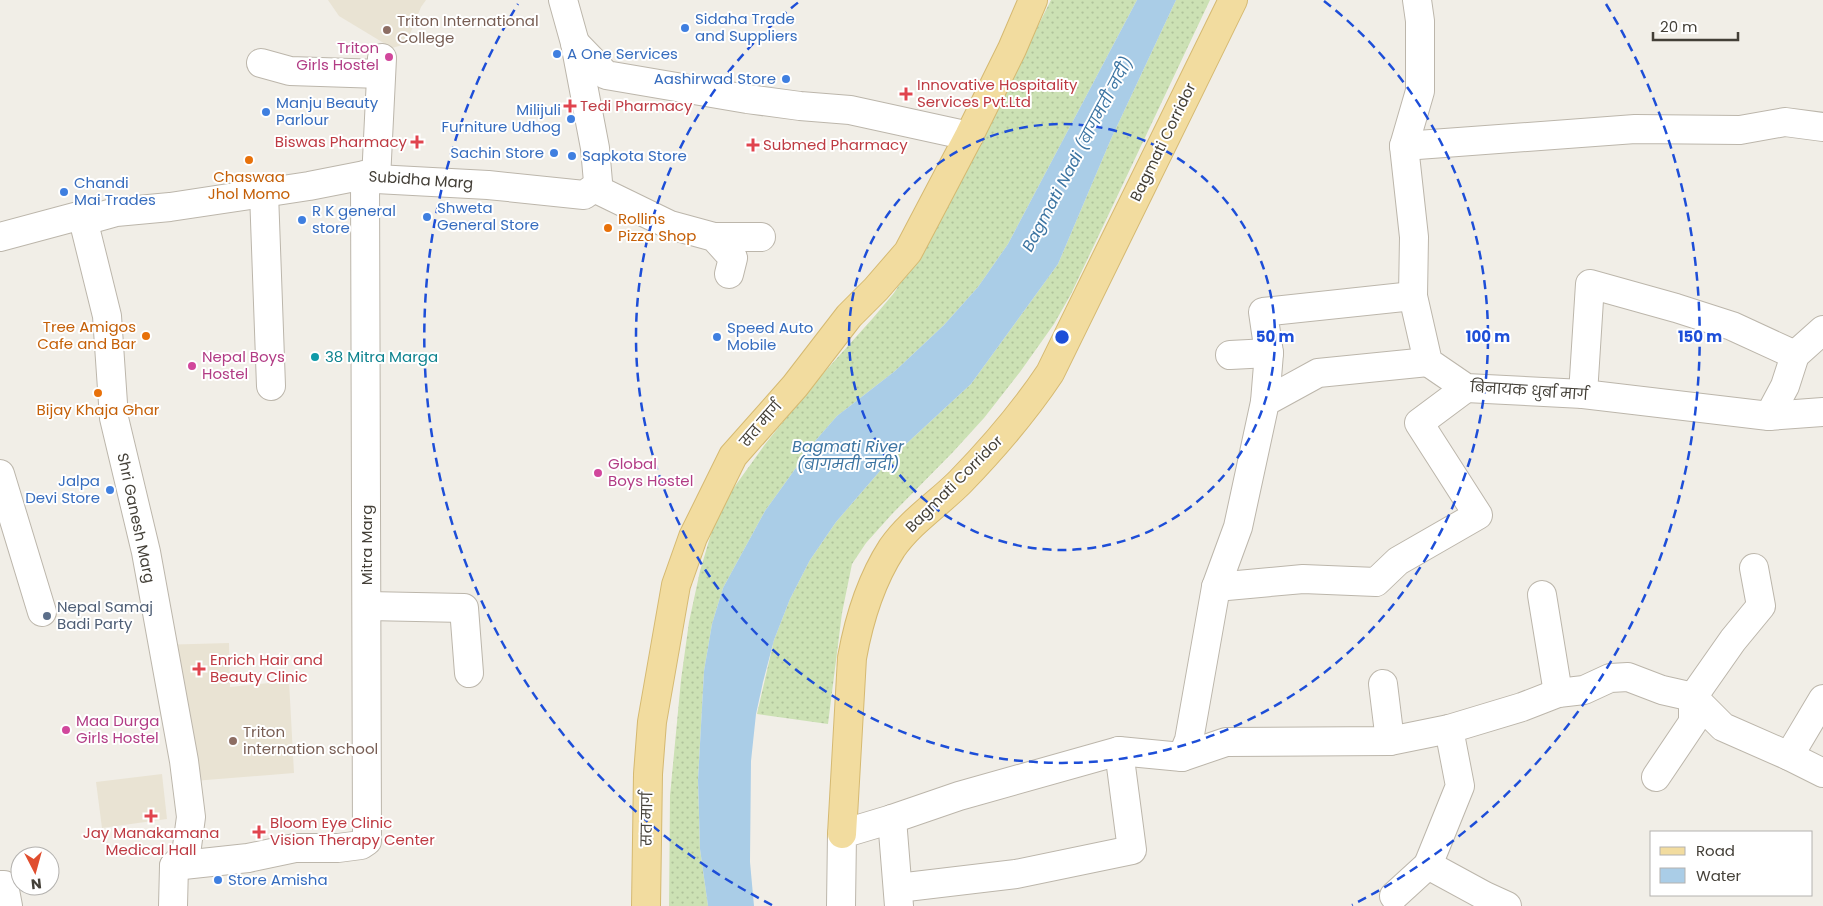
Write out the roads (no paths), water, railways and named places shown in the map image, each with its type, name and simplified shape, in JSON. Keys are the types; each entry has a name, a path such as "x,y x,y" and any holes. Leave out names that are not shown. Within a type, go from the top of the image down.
{"main road":[{"name":"सत मार्ग","path":"646,906 648,774 652,722 676,585 694,536 733,456 794,386 848,316 876,289 908,252 969,136 1012,49 1033,0"},
{"name":"Bagmati Corridor","path":"842,834 852,658 865,602 877,574 901,536 959,483 998,442 1050,373 1233,0"}],"street":[{"path":"563,0 595,148 598,182 594,188 670,224 714,237 761,237"},
{"path":"1265,402 1318,373 1428,362 1413,296 1414,237 1404,146 1420,91 1420,20 1417,0"},
{"path":"574,44 606,75 747,99 850,110 969,136"},
{"name":"Mitra Marg","path":"174,866 248,858 295,848 338,848 361,845 367,841 370,177 382,66 334,74 290,71 261,63"},
{"path":"1404,146 1635,129 1740,130 1785,122 1823,127"},
{"name":"Subidha Marg","path":"0,237 82,215 90,219 116,212 170,207 370,177 488,185 584,195 594,188"},
{"path":"264,193 271,386"},
{"name":"Shri Ganesh Marg","path":"82,215 107,316 114,418 146,552 184,761 191,816 186,854 174,866"},
{"path":"714,237 733,258 729,274"},
{"path":"1583,394 1590,284 1732,326 1795,355"},
{"path":"1182,756 1189,740 1216,587 1238,527 1265,402 1269,353 1263,312 1413,296"},
{"path":"1769,416 1785,386 1795,355 1823,330"},
{"path":"1230,356 1269,353"},
{"name":"बिनायक धुर्बा मार्ग","path":"1428,362 1466,388 1583,394 1769,416 1823,412"},
{"path":"1216,587 1303,579 1376,582 1398,561 1478,515 1419,423 1466,388"},
{"path":"0,474 42,612"},
{"path":"1656,777 1693,722 1693,697 1733,640 1761,606 1754,568"},
{"path":"1542,595 1558,693"},
{"path":"368,606 464,608 469,673"},
{"path":"841,906 842,834 959,796 1119,751 1182,756 1226,742 1390,741 1449,729 1522,707 1558,693 1584,690 1610,678 1628,677 1662,690 1693,697 1723,727 1823,773"},
{"path":"1383,684 1390,741"},
{"path":"1789,756 1823,699"},
{"path":"1394,896 1428,865 1460,786 1449,729"},
{"path":"892,819 898,897 1132,850 1119,751"},
{"path":"1428,865 1507,906"},
{"path":"173,906 174,866"},
{"path":"0,886 4,885 8,906"}],"water":[{"name":"Bagmati River (बागमती नदी)","path":"1137,0 1176,0 1111,139 1058,264 971,384 892,457 836,522 810,560 790,599 774,640 756,714 751,761 750,862 754,906 708,906 700,849 698,780 704,671 712,624 723,588 765,511 816,440 837,416 895,371 944,325 978,287 1008,244"}],"place":[{"name":"Sidaha Trade and Suppliers","path":"685,28"},
{"name":"Triton International College","path":"387,30"},
{"name":"A One Services","path":"557,54"},
{"name":"Triton Girls Hostel","path":"389,57"},
{"name":"Aashirwad Store","path":"786,79"},
{"name":"Innovative Hospitality Services Pvt.Ltd","path":"906,94"},
{"name":"Tedi Pharmacy","path":"570,106"},
{"name":"Manju Beauty Parlour","path":"266,112"},
{"name":"Milijuli Furniture Udhog","path":"571,119"},
{"name":"Biswas Pharmacy","path":"417,142"},
{"name":"Submed Pharmacy","path":"753,145"},
{"name":"Sachin Store","path":"554,153"},
{"name":"Sapkota Store","path":"572,156"},
{"name":"Chaswaa Jhol Momo","path":"249,160"},
{"name":"Chandi Mai Trades","path":"64,192"},
{"name":"Shweta General Store","path":"427,217"},
{"name":"R K general store","path":"302,220"},
{"name":"Rollins Pizza Shop","path":"608,228"},
{"name":"Tree Amigos Cafe and Bar","path":"146,336"},
{"name":"Speed Auto Mobile","path":"717,337"},
{"name":"38 Mitra Marga","path":"315,357"},
{"name":"Nepal Boys Hostel","path":"192,366"},
{"name":"Bijay Khaja Ghar","path":"98,393"},
{"name":"Global Boys Hostel","path":"598,473"},
{"name":"Jalpa Devi Store","path":"110,490"},
{"name":"Nepal Samaj Badi Party","path":"47,616"},
{"name":"Enrich Hair and Beauty Clinic","path":"199,669"},
{"name":"Maa Durga Girls Hostel","path":"66,730"},
{"name":"Triton internation school","path":"233,741"},
{"name":"Jay Manakamana Medical Hall","path":"151,816"},
{"name":"Bloom Eye Clinic Vision Therapy Center","path":"259,832"},
{"name":"Store Amisha","path":"218,880"}],"water label":[{"name":"Bagmati Nadi (बागमती नदी)","path":"1077,154"}]}
